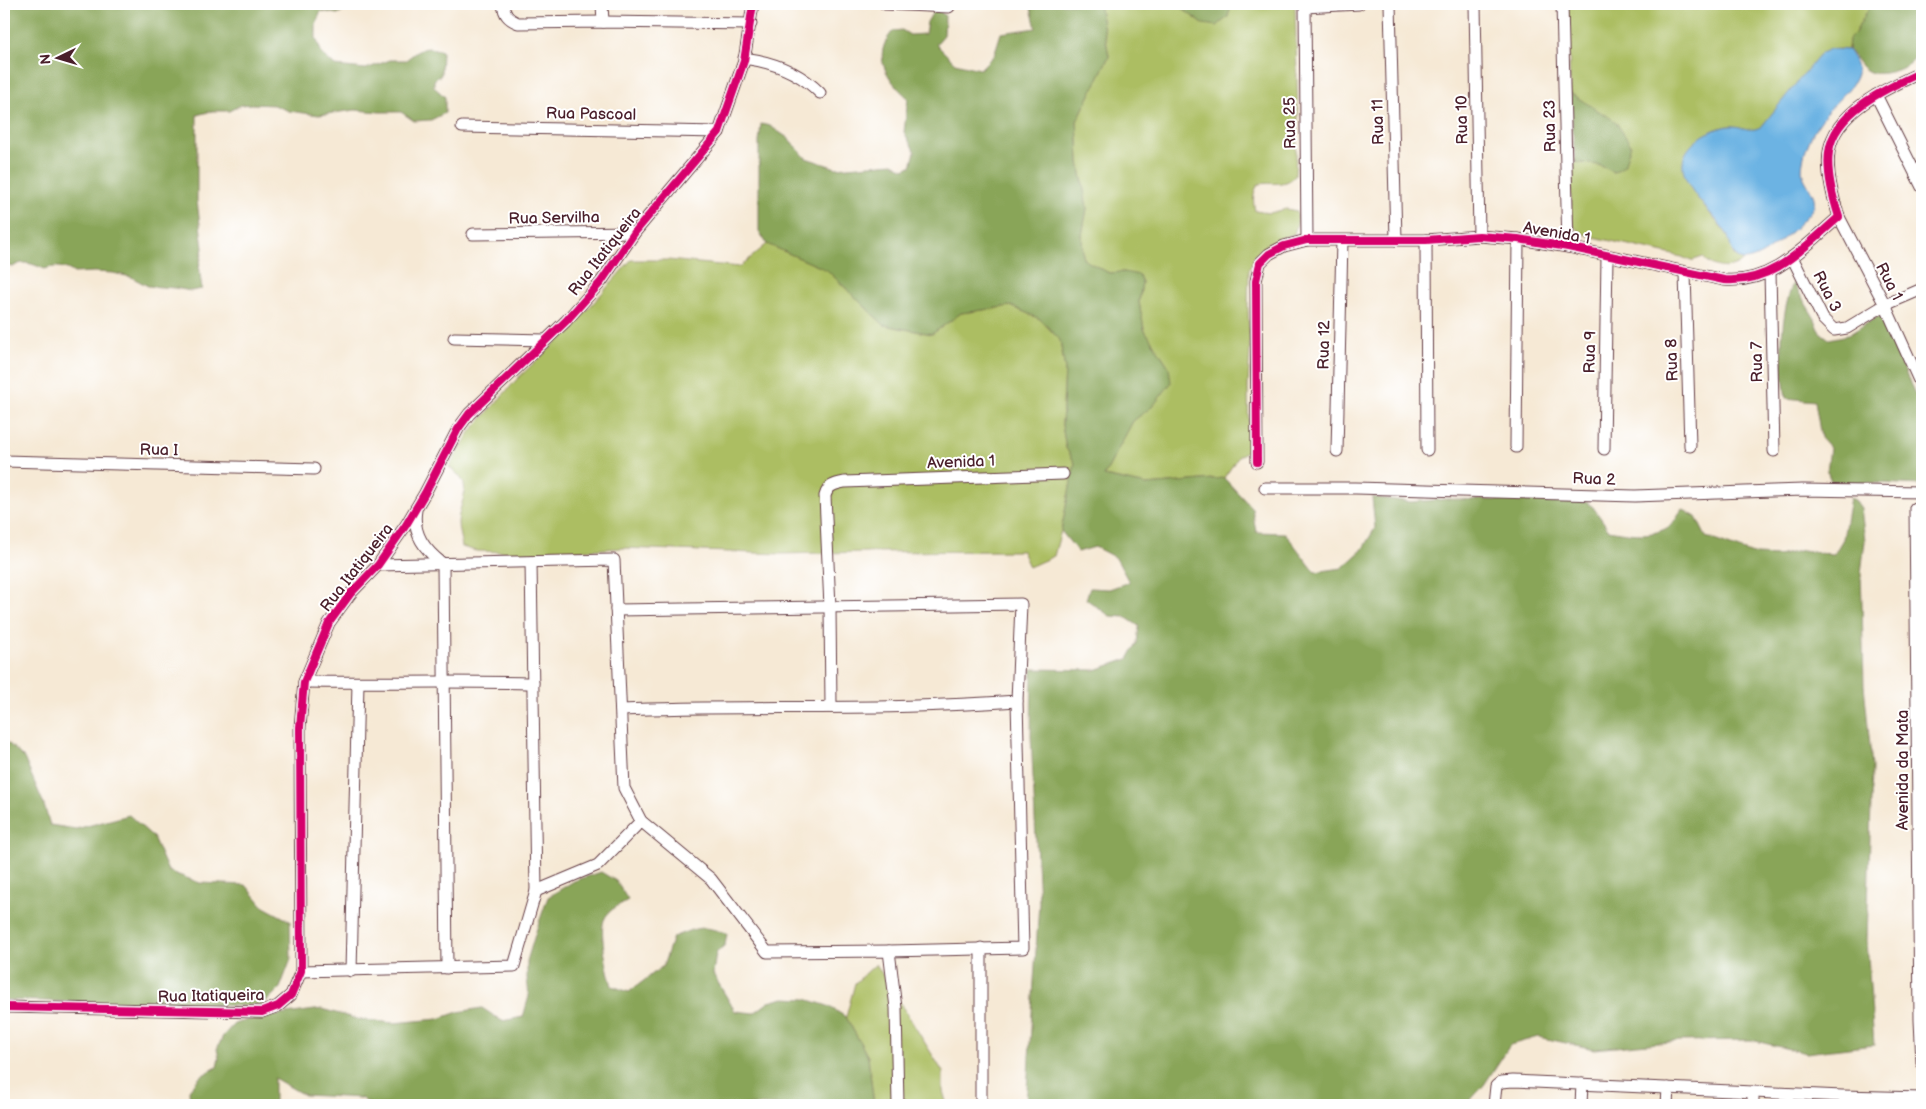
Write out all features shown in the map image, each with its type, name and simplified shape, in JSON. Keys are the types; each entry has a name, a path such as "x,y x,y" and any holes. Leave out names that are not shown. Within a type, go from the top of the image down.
{"street":[{"path":"503,4 506,15 518,23 751,24"},
{"path":"602,4 603,22"},
{"name":"Rua Itatiqueira","path":"4,1007 262,1012 278,1006 291,995 301,971 300,727 304,682 329,623 351,593 378,565 406,525 458,429 469,414 566,321 601,282 636,232 719,132 744,58 753,4"},
{"path":"885,4 949,7"},
{"name":"Rua 25","path":"1307,240 1304,119 1305,5 1359,4"},
{"name":"Rua 11","path":"1390,4 1396,240"},
{"name":"Rua 10","path":"1475,4 1479,236"},
{"name":"Rua 23","path":"1562,4 1568,247"},
{"path":"744,58 761,60 787,70 808,80 820,93"},
{"path":"1838,217 1831,187 1829,152 1837,130 1851,114 1876,95 1922,72"},
{"path":"1876,95 1922,187"},
{"name":"Rua Pascoal","path":"462,127 719,132"},
{"name":"Avenida 1","path":"1257,462 1256,281 1260,263 1269,254 1284,246 1307,240 1426,240 1479,236 1518,239 1568,247 1685,273 1736,281 1759,277 1770,272 1792,257 1838,217"},
{"name":"Rua 1","path":"1838,217 1884,305 1922,387"},
{"name":"Rua Servilha","path":"473,234 636,232"},
{"path":"1516,447 1518,239"},
{"path":"1426,240 1427,450"},
{"name":"Rua 12","path":"1337,451 1342,241"},
{"name":"Rua 9","path":"1604,449 1607,256"},
{"name":"Rua 3","path":"1792,257 1823,319 1834,330 1847,328 1884,305 1922,289"},
{"name":"Rua 7","path":"1770,272 1774,451"},
{"name":"Rua 8","path":"1685,273 1690,446"},
{"path":"454,338 545,340"},
{"name":"Rua I","path":"4,461 314,469"},
{"name":"Avenida 1","path":"831,707 830,607 825,496 827,488 845,482 860,481 1063,474"},
{"name":"Rua 2","path":"1265,488 1356,488 1635,496 1803,490 1922,492"},
{"path":"425,493 417,506 414,522 417,533 431,555 443,564"},
{"name":"Avenida da Mata","path":"1915,508 1920,714 1920,1020 1922,1063"},
{"path":"378,565 614,560 616,610 621,710 624,788 642,820 711,879 767,952 1023,948 1017,701 1021,604 616,610"},
{"path":"301,971 514,966 536,890 530,562"},
{"path":"443,564 447,968"},
{"path":"304,682 444,681 533,683"},
{"path":"351,971 358,683"},
{"path":"621,710 964,705 1017,701"},
{"path":"536,890 598,865 642,820"},
{"path":"981,948 981,1105"},
{"path":"889,951 896,1008 898,1105"},
{"path":"1494,1105 1496,1086 1501,1082 1513,1081 1753,1092 1842,1101 1922,1098"},
{"path":"1581,1105 1582,1084"},
{"path":"1667,1105 1668,1088"},
{"path":"1753,1092 1753,1105"}],"green space":[{"path":"4,4 353,4 353,8 337,14 321,11 316,24 316,38 322,54 335,66 366,69 390,60 406,60 426,48 442,51 441,75 434,80 434,87 445,97 445,113 431,120 414,121 401,112 355,110 319,115 289,111 274,105 252,104 241,105 229,111 212,111 197,115 197,201 203,248 199,267 202,289 191,291 148,286 131,277 113,273 74,273 60,267 45,269 25,263 13,267 4,265"},
{"path":"1030,4 1099,4 1109,56 1077,121 1079,162 1087,208 1082,235 1083,259 1109,273 1124,272 1139,275 1142,282 1139,302 1144,329 1169,367 1171,383 1153,406 1133,421 1104,476 1147,485 1224,478 1252,508 1256,532 1285,533 1315,572 1342,568 1362,550 1375,528 1372,497 1411,502 1447,499 1586,502 1593,507 1609,530 1633,534 1657,532 1665,529 1674,522 1682,509 1696,517 1706,537 1756,555 1778,556 1803,550 1834,554 1843,539 1850,498 1855,500 1861,508 1865,541 1861,573 1864,685 1872,767 1867,941 1874,1045 1806,1053 1751,1040 1680,1041 1594,1049 1538,1037 1510,1045 1484,1085 1466,1105 1026,1105 1039,903 1031,735 1032,669 1095,670 1128,659 1137,643 1139,626 1125,617 1110,616 1086,599 1090,588 1109,589 1129,582 1116,558 1095,547 1078,552 1061,531 1075,463 1066,448 1062,425 1065,370 1060,340 1040,319 1011,306 961,313 932,334 884,325 827,270 767,244 759,231 759,142 761,124 770,126 788,138 806,158 836,168 893,163 904,169 911,166 915,152 904,132 908,98 893,83 884,66 882,58 886,40 893,31 902,30 910,35 925,34 927,22 933,12 940,11 945,16 944,35 936,44 955,63 980,69 994,55 1001,33 1036,28"},
{"path":"1099,4 1176,4 1203,24 1228,17 1231,4 1295,4 1298,116 1295,176 1283,183 1259,184 1254,193 1254,200 1255,211 1270,213 1286,209 1297,211 1298,221 1294,234 1281,238 1275,246 1255,255 1249,270 1249,450 1239,456 1224,478 1147,485 1104,476 1133,420 1153,406 1169,367 1144,329 1139,302 1142,282 1124,272 1109,273 1083,260 1082,235 1087,208 1079,162 1077,121 1109,56"},
{"path":"1176,4 1231,4 1228,17 1217,26 1203,24"},
{"path":"1568,4 1871,4 1855,33 1849,39 1848,50 1838,49 1762,126 1754,130 1734,126 1723,127 1702,137 1689,148 1684,158 1686,178 1697,197 1726,233 1731,242 1734,255 1743,260 1739,264 1722,267 1711,264 1703,257 1691,261 1682,257 1589,236 1574,227 1571,219 1571,168 1575,162 1599,165 1614,172 1591,108 1570,93"},
{"path":"1871,4 1922,4 1922,53 1903,68 1886,73 1870,72 1863,68 1848,50 1849,39 1855,33"},
{"path":"1570,93 1615,121 1631,145 1624,166 1614,172 1599,165 1575,162"},
{"path":"767,244 827,270 884,325 932,334 961,313 1011,306 1040,319 1060,340 1065,370 1062,425 1066,448 1075,463 1054,556 1029,567 1022,551 781,554 623,548 532,553 476,551 462,547 458,523 464,487 457,474 449,467 470,432 518,378 574,325 631,260 668,260 740,267"},
{"path":"1793,283 1815,319 1820,332 1829,339 1848,335 1880,315 1922,410 1922,485 1831,481 1827,471 1830,448 1821,438 1815,401 1786,398 1782,340 1785,311"},
{"path":"4,739 24,758 43,802 50,825 76,829 129,815 153,837 168,871 200,883 246,885 264,907 290,921 291,959 280,988 264,1004 246,1006 4,1000"},
{"path":"601,872 616,881 628,900 608,913 604,920 605,953 612,986 629,992 663,966 673,937 699,928 711,929 727,934 725,945 716,953 713,974 735,1011 754,1013 769,1002 784,998 806,999 828,1006 846,1017 868,1057 874,1105 371,1105 361,1098 304,1095 274,1078 274,1105 190,1105 189,1090 201,1076 217,1067 219,1058 217,1049 223,1036 234,1024 250,1019 322,1009 357,1019 393,1023 438,1019 458,1012 482,1008 502,1021 523,1017 529,996 527,961 548,897 574,881"},
{"path":"876,964 943,1072 943,1091 947,1105 874,1105 868,1057 846,1017 855,983"}],"water":[{"path":"1830,49 1848,50 1856,64 1857,74 1852,84 1827,112 1816,128 1806,151 1802,170 1813,196 1814,205 1799,224 1779,242 1757,257 1748,260 1740,259 1734,255 1727,234 1694,193 1687,181 1683,170 1684,158 1694,143 1714,130 1730,126 1754,129 1762,126 1821,53"}],"cycle path":[{"path":"4,1007 262,1012 278,1006 291,995 301,971 300,727 304,682 329,623 351,593 378,565 406,525 458,429 469,414 566,321 601,282 635,232 719,132 744,61 753,4"},
{"path":"1257,462 1256,281 1260,263 1269,254 1284,246 1307,240 1426,240 1479,236 1518,239 1568,247 1724,280 1742,280 1758,276 1773,270 1787,261 1839,217 1834,202 1828,160 1833,137 1841,124 1865,102 1879,93 1922,72"}]}
